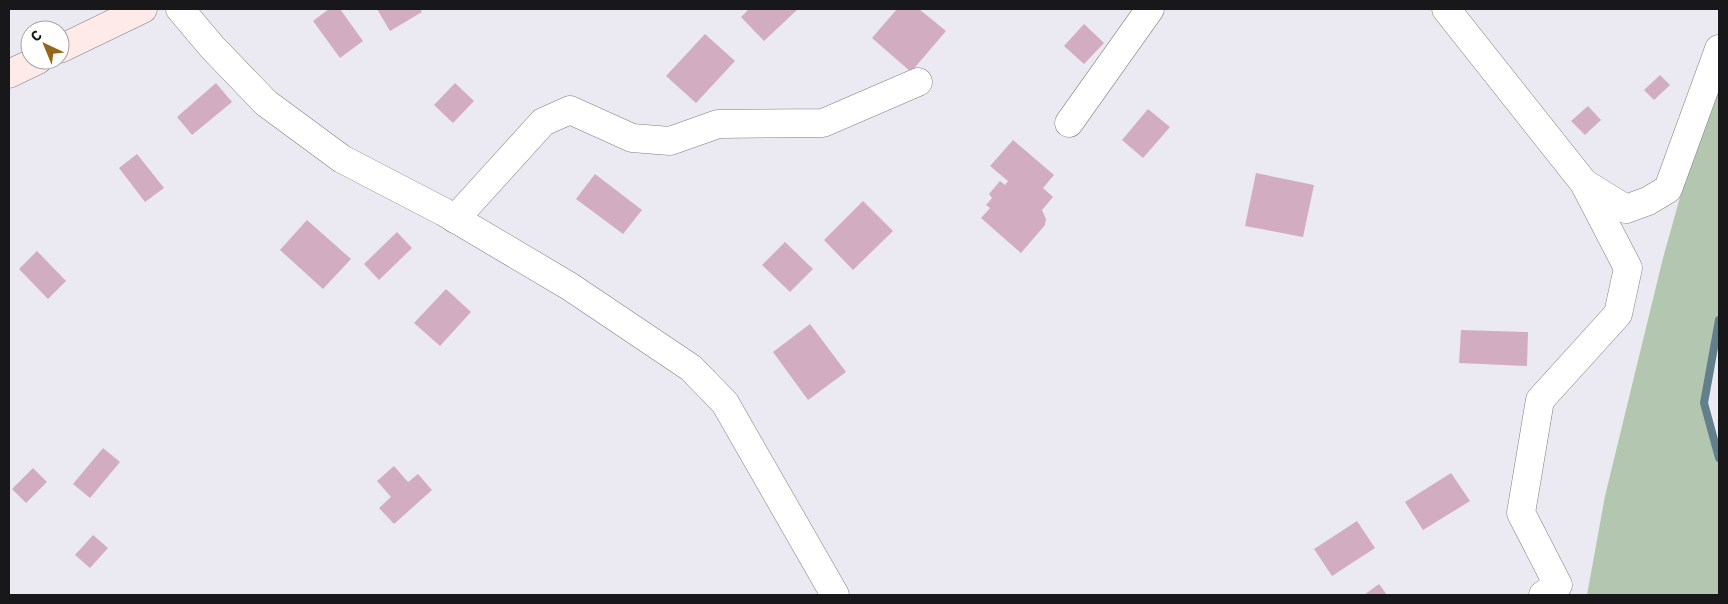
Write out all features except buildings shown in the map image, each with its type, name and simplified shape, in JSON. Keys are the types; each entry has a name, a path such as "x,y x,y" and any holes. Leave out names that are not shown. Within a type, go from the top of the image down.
{"main road":[{"path":"70,44 143,9"}],"street":[{"path":"180,9 213,48 266,103 342,159 455,219 569,286 691,368 725,403 835,595"},
{"path":"1069,123 1150,9"},
{"path":"1446,9 1584,183 1628,268 1618,314 1540,400 1521,513 1558,584 1543,595"},
{"path":"1584,183 1626,209 1648,202 1668,189 1719,49"},
{"path":"455,219 544,122 570,110 632,138 670,141 718,124 823,123 918,82"}],"green space":[{"path":"1719,58 1719,320 1704,403 1719,458 1719,595 1587,595 1605,496 1663,258"}],"waterway":[{"path":"1719,320 1704,403 1719,458"}]}
